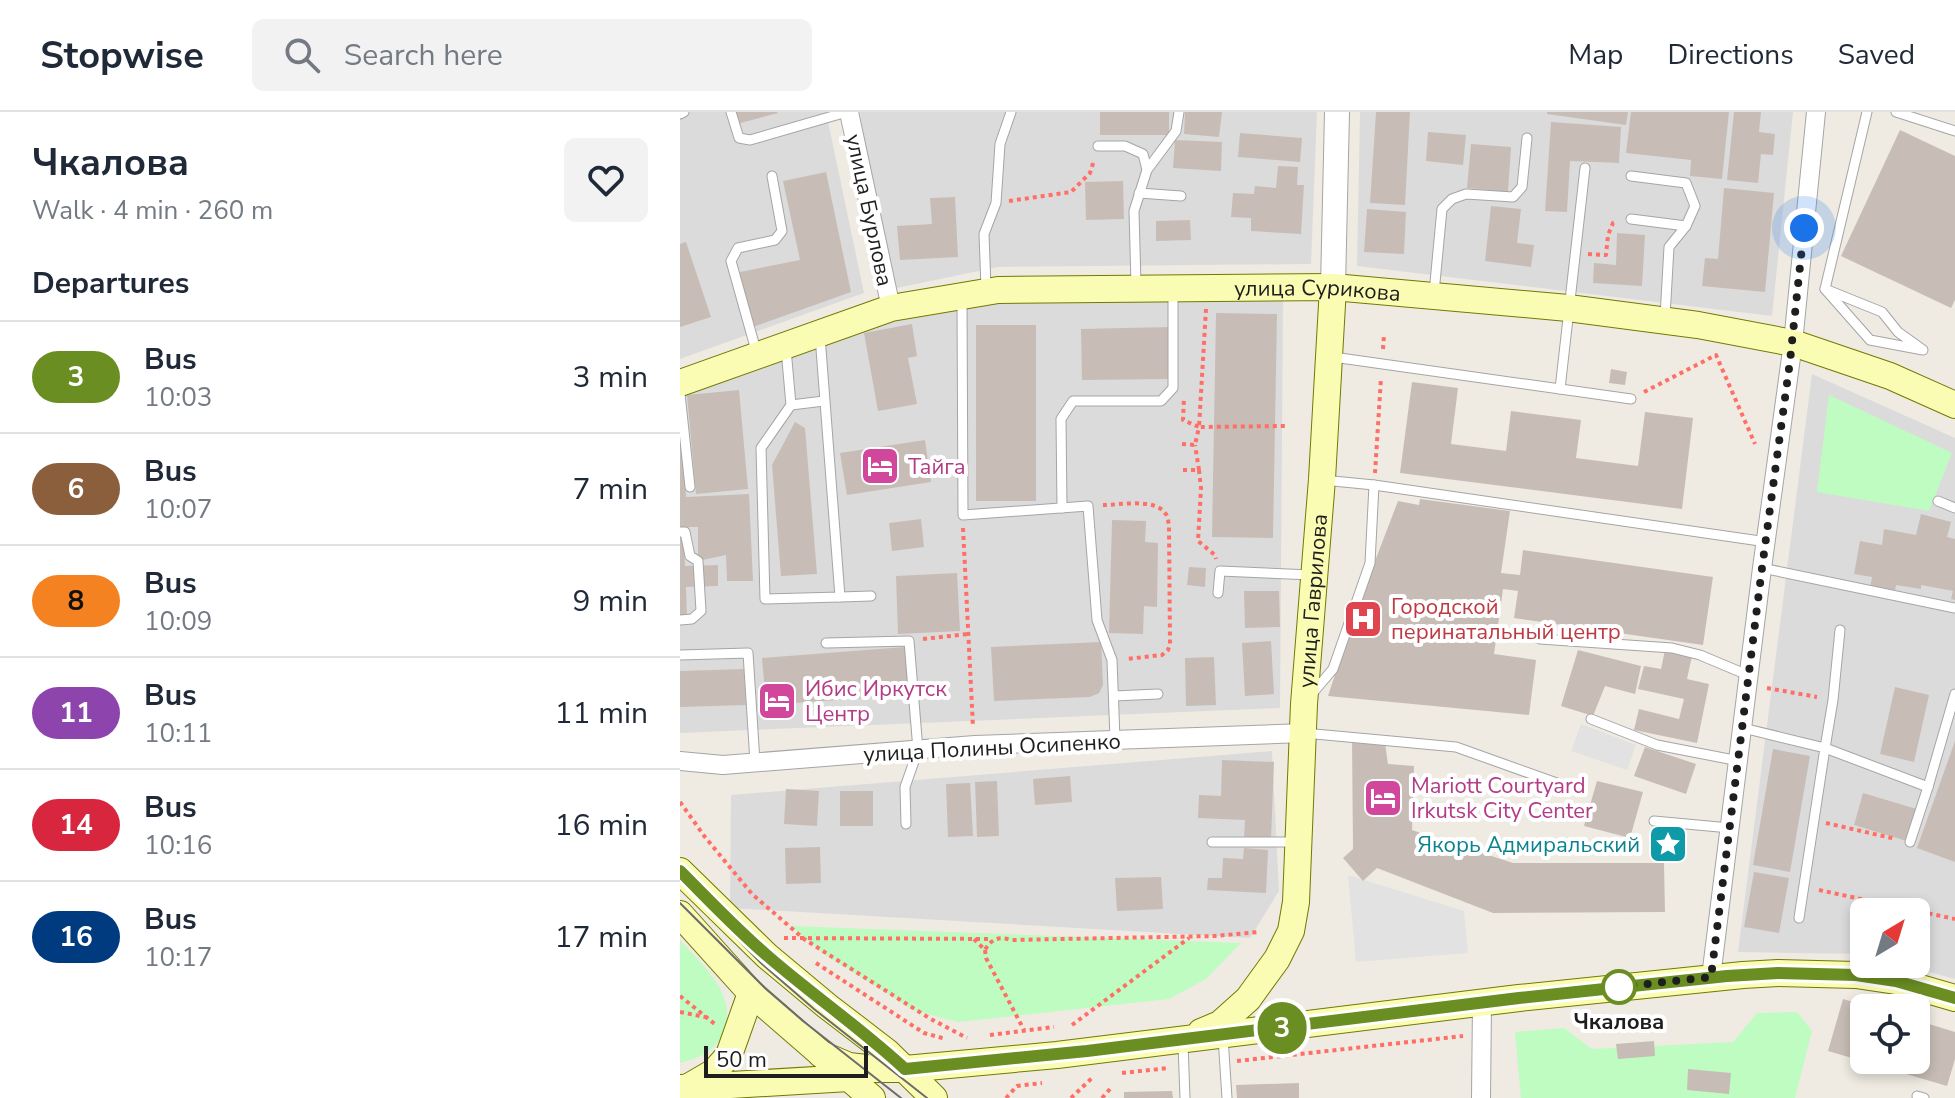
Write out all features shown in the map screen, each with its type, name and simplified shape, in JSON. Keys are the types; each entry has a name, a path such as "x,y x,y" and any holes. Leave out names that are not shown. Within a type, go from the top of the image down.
{"main road":[{"name":"улица Сурикова","path":"680,383 891,308 998,290 1333,287 1568,308 1793,343 1890,376 1955,405"},
{"name":"улица Гаврилова","path":"1183,1040 1220,1024 1248,999 1277,959 1291,931 1296,902 1304,704 1333,287"},
{"path":"680,871 767,956 887,1052 934,1098"},
{"path":"680,914 751,993 872,1098"},
{"path":"821,1054 849,1066 905,1069 1057,1055 1711,977 1778,973 1856,975 1896,981 1955,998"},
{"path":"684,1087 714,1072 729,1055 751,993"},
{"path":"684,1087 849,1078"}],"street":[{"name":"улица Гаврилова","path":"1333,287 1337,112"},
{"path":"1711,977 1743,728 1757,682 1762,568 1793,343 1816,112"},
{"name":"улица Бурлова","path":"845,113 891,308"},
{"name":"улица Полины Осипенко","path":"680,761 723,765 975,745 1304,733"},
{"path":"1481,1098 1482,1003"}],"lane":[{"path":"731,112 739,138 750,140 845,113"},
{"path":"1011,112 1000,144 996,203 984,234 974,294 963,515 1088,506 1097,620 1112,660 1115,739"},
{"path":"1136,289 1134,211 1147,170 1176,131 1179,112"},
{"path":"1825,289 1867,112"},
{"path":"1896,112 1955,131"},
{"path":"1434,296 1442,209 1452,199 1466,194 1513,197 1522,187 1527,138"},
{"path":"1098,146 1125,146 1143,154 1147,170"},
{"path":"1560,389 1585,168"},
{"path":"757,354 731,261 738,248 775,240 782,231 772,176"},
{"path":"1631,176 1686,183 1695,206 1686,226 1669,247 1664,321"},
{"path":"1139,193 1181,196"},
{"path":"1631,219 1686,226"},
{"path":"1062,508 1061,419 1073,401 1161,401 1173,388 1173,288"},
{"path":"1825,289 1882,312 1898,332 1923,350 1870,340 1825,289"},
{"path":"820,333 840,597"},
{"path":"785,345 791,405 761,448 765,599 871,596"},
{"path":"1329,357 1631,399"},
{"path":"680,394 690,487"},
{"path":"791,405 824,401"},
{"path":"1322,479 1767,542"},
{"path":"1304,704 1333,669 1370,563 1374,485"},
{"path":"1938,501 1955,508"},
{"path":"680,532 685,532 690,556 698,561 701,611 692,619 680,620"},
{"path":"1762,568 1955,608"},
{"path":"1218,593 1220,571 1315,576"},
{"path":"1799,918 1833,700 1840,630"},
{"path":"1540,639 1672,648 1700,655 1757,682"},
{"path":"826,643 909,641 918,750 905,787 906,824"},
{"path":"680,655 748,653 755,762"},
{"path":"1114,696 1158,694"},
{"path":"1910,842 1955,694"},
{"path":"1591,719 1657,745 1739,761"},
{"path":"1743,728 1825,748 1928,787"},
{"path":"1304,733 1456,747 1565,786"},
{"path":"1654,821 1730,828"},
{"path":"1212,842 1299,842"},
{"path":"1223,1035 1227,1098"},
{"path":"1183,1040 1185,1098"}],"path":[{"path":"996,203 1071,192 1090,173 1098,146"},
{"path":"1575,252 1606,255 1613,223 1631,219"},
{"path":"1207,299 1199,427 1287,426"},
{"path":"1374,485 1384,335"},
{"path":"1631,399 1716,355 1755,444"},
{"path":"1195,445 1201,488 1198,541 1215,555 1220,571"},
{"path":"1183,470 1199,470"},
{"path":"1088,506 1155,505 1165,511 1169,525 1171,637 1168,650 1162,655 1112,660"},
{"path":"963,515 975,745"},
{"path":"909,641 968,634"},
{"path":"1757,682 1833,700"},
{"path":"680,802 752,894 804,939 929,1018 967,1038 941,1039 924,1033 813,961"},
{"path":"1814,820 1910,842"},
{"path":"1804,886 1955,919"},
{"path":"792,946 782,938 1011,940 1191,937 1258,932"},
{"path":"1072,1025 1191,937"},
{"path":"974,939 985,950"},
{"path":"994,939 985,950 986,958 1025,1031"},
{"path":"680,996 716,1026"},
{"path":"680,1012 706,1017"},
{"path":"981,1036 1054,1027"},
{"path":"1071,1098 1093,1077"},
{"path":"1102,1098 1110,1089"}],"shaded area":[{"path":"680,112 826,112 864,293 680,359"},
{"path":"860,112 1317,112 1311,264 998,267 887,290"},
{"path":"1360,112 1793,112 1772,316 1357,266"},
{"path":"1283,299 1280,708 680,733 680,390 849,317 979,302"},
{"path":"1812,374 1955,438 1955,979 1930,972 1930,898 1850,898 1850,954 1738,952"},
{"path":"1581,724 1636,745 1627,770 1571,751"},
{"path":"1272,751 1279,891 1250,938 730,908 731,795"},
{"path":"1348,875 1464,911 1468,953 1356,962"}],"green space":[{"path":"1829,395 1952,453 1929,511 1817,492"},
{"path":"791,926 1241,943 1206,979 1169,999 958,1022 915,1011 824,954"},
{"path":"680,940 709,972 724,996 727,1009 721,1037 713,1048 680,1063"},
{"path":"1797,1012 1812,1031 1795,1098 1521,1098 1515,1032 1564,1028 1592,1049 1733,1042 1757,1013"}],"building":[{"path":"731,112 777,112 778,113 737,124"},
{"path":"1100,112 1169,112 1169,135 1100,135"},
{"path":"1185,112 1222,112 1219,137 1184,134"},
{"path":"1376,112 1410,112 1405,205 1370,203"},
{"path":"1547,112 1628,112 1626,125"},
{"path":"1631,112 1729,112 1722,179 1690,176 1691,160 1626,153"},
{"path":"1734,112 1761,112 1759,132 1775,134 1773,155 1761,154 1758,183 1727,180"},
{"path":"1551,122 1621,127 1619,163 1570,161 1567,212 1545,211"},
{"path":"1900,130 1955,156 1955,300 1951,308 1841,256"},
{"path":"1428,132 1466,135 1463,165 1426,161"},
{"path":"1240,133 1302,138 1300,162 1238,157"},
{"path":"1175,140 1222,142 1221,171 1173,168"},
{"path":"1471,144 1511,147 1508,192 1467,188"},
{"path":"1278,166 1298,167 1297,185 1304,185 1301,234 1251,231 1251,218 1231,217 1233,193 1254,194 1255,186 1276,188"},
{"path":"826,172 851,292 750,328 740,272 800,260 783,181"},
{"path":"1123,181 1124,219 1086,220 1085,182"},
{"path":"1724,188 1774,193 1765,292 1702,286 1705,258 1718,259"},
{"path":"955,197 958,257 900,260 897,226 932,224 930,198"},
{"path":"1491,206 1521,209 1517,243 1534,245 1531,267 1485,261"},
{"path":"1367,209 1406,212 1404,254 1364,252"},
{"path":"1190,220 1191,240 1156,241 1156,221"},
{"path":"1617,233 1645,235 1642,286 1593,283 1594,263 1616,265"},
{"path":"686,242 711,317 680,327 680,244"},
{"path":"1216,313 1277,314 1273,538 1212,537"},
{"path":"912,324 917,356 908,358 917,404 878,411 864,333"},
{"path":"976,325 1036,325 1036,501 976,501"},
{"path":"1170,327 1171,379 1082,380 1081,329"},
{"path":"1611,369 1627,372 1625,385 1609,383"},
{"path":"1412,382 1458,388 1451,444 1506,451 1511,411 1581,420 1576,458 1638,466 1645,412 1693,418 1682,509 1400,473"},
{"path":"739,390 748,489 696,494 687,395"},
{"path":"795,422 805,428 817,574 781,576 772,465"},
{"path":"680,436 686,497 749,494 753,581 727,581 726,555 698,561 698,527 680,527"},
{"path":"925,440 931,482 847,495 840,453"},
{"path":"1420,499 1510,511 1501,573 1520,575 1523,550 1713,577 1703,645 1514,618 1518,591 1503,589 1494,654 1536,660 1529,715 1328,696 1357,608 1398,501 1419,505"},
{"path":"1921,514 1951,522 1947,537 1955,539 1955,600 1951,599 1953,591 1921,585 1921,589 1896,585 1895,592 1870,588 1872,577 1854,574 1860,541 1882,545 1884,529 1916,535"},
{"path":"921,519 924,547 892,551 889,523"},
{"path":"1112,520 1146,521 1145,542 1158,543 1157,607 1144,606 1143,634 1109,633"},
{"path":"680,535 684,535 685,566 718,565 718,586 686,587 687,617 680,618"},
{"path":"1189,567 1206,568 1205,587 1187,585"},
{"path":"957,573 960,631 898,634 896,576"},
{"path":"1244,591 1279,591 1280,627 1245,628"},
{"path":"1271,641 1274,694 1245,696 1242,643"},
{"path":"1101,642 1103,685 1099,693 1090,697 994,701 991,647"},
{"path":"905,647 909,695 766,705 762,658"},
{"path":"1578,650 1641,666 1635,694 1605,686 1593,716 1561,706"},
{"path":"1665,650 1692,656 1687,679 1709,684 1697,743 1634,730 1639,709 1679,719 1684,699 1638,689 1644,666 1661,669"},
{"path":"1214,657 1216,705 1186,706 1185,658"},
{"path":"744,669 746,705 680,707 680,671"},
{"path":"1895,687 1929,695 1914,762 1880,754"},
{"name":"Mariott Courtyard Irkutsk City Center","path":"1352,740 1385,743 1388,764 1414,766 1412,830 1513,863 1664,863 1665,912 1493,913 1377,868 1363,881 1343,858 1353,849"},
{"path":"1955,741 1955,862 1917,848"},
{"path":"1645,747 1696,764 1686,794 1634,776"},
{"path":"1773,749 1810,756 1790,872 1753,865"},
{"path":"1222,760 1274,762 1271,839 1244,838 1245,820 1198,818 1199,795 1221,796"},
{"path":"1070,776 1072,802 1035,805 1033,779"},
{"path":"997,781 999,836 977,837 975,782"},
{"path":"1597,781 1643,792 1630,838 1584,826"},
{"path":"970,783 973,836 948,837 946,784"},
{"path":"786,789 819,791 817,826 784,824"},
{"path":"840,791 873,791 873,826 840,826"},
{"path":"1863,793 1920,810 1910,842 1854,825"},
{"path":"820,847 821,883 786,884 785,848"},
{"path":"1244,848 1268,850 1266,893 1207,890 1208,878 1222,878 1223,858 1243,859"},
{"path":"1754,872 1789,878 1779,933 1744,927"},
{"path":"1161,877 1163,909 1117,911 1115,878"},
{"path":"1843,999 1850,1001 1850,1057 1828,1051"},
{"path":"1930,1024 1955,1032 1955,1059 1947,1086 1906,1074 1930,1074"},
{"path":"1654,1041 1655,1056 1618,1059 1616,1044"},
{"path":"1688,1069 1731,1073 1729,1094 1687,1090"},
{"path":"1299,1083 1299,1098 1237,1098 1236,1085"},
{"path":"1172,1091 1173,1098 1124,1098 1124,1092"}],"tram line":[{"path":"680,881 761,963 927,1098"},
{"path":"680,903 766,989 901,1098"}],"bus line":[{"name":"3","path":"680,871 767,956 905,1069 1087,1051 1727,976 1778,973 1856,975 1896,981 1955,998"}],"place":[{"name":"Тайга","path":"880,466"},
{"name":"Городской перинатальный центр","path":"1363,619"},
{"name":"Ибис Иркутск Центр","path":"777,701"},
{"name":"Mariott Courtyard Irkutsk City Center","path":"1383,798"},
{"name":"Якорь Адмиральский","path":"1668,844"},
{"name":"Чкалова","path":"1619,987"}],"route":[{"path":"1619,987 1711,977 1790,361 1804,228"}]}
